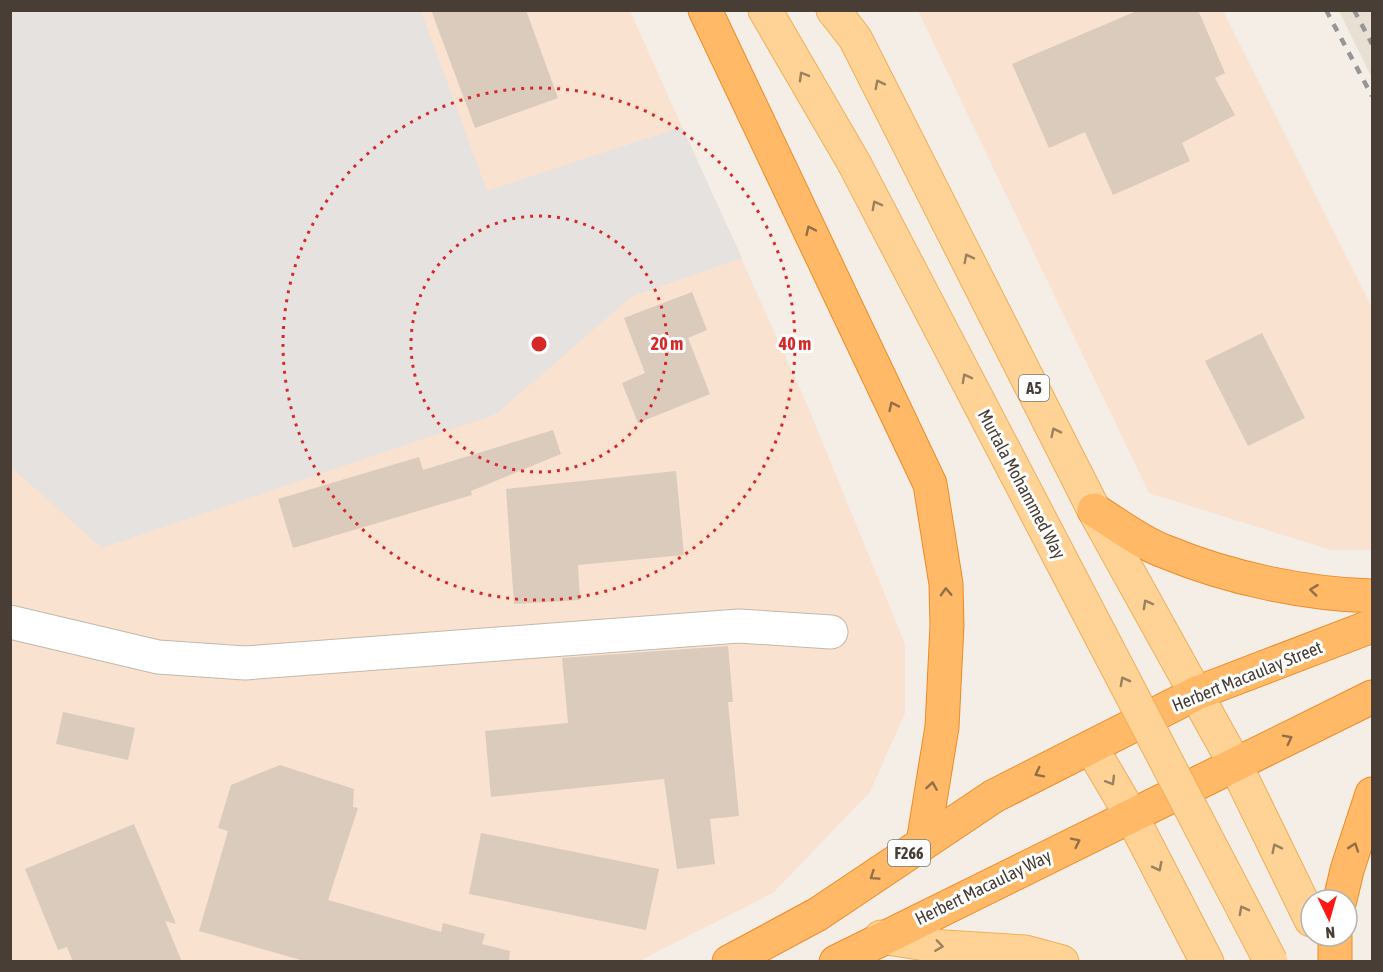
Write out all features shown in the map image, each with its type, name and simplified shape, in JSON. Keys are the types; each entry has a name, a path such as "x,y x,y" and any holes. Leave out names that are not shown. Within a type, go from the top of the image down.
{"highway":[{"path":"705,10 930,484 946,584 947,625 942,728 923,843"},
{"path":"1094,510 1164,552 1230,573 1301,588 1372,596"},
{"name":"Herbert Macaulay Street","path":"1092,747 1197,693 1372,626"},
{"path":"1131,814 1236,766 1372,697"},
{"name":"F266","path":"729,962 818,914 994,796 1092,747"},
{"path":"1343,888 1372,794"},
{"name":"Herbert Macaulay Way","path":"836,962 881,937 1131,814"}],"main road":[{"name":"Murtala Mohammed Way","path":"765,10 854,163 1270,962"},
{"name":"A5","path":"833,10 855,38 1094,510 1236,766"},
{"path":"1092,747 1131,814 1207,962"},
{"path":"1236,766 1299,895"},
{"path":"881,937 945,947 1025,952 1062,962"},
{"path":"1325,948 1333,962"}],"street":[{"path":"10,622 158,657 244,663 738,626 831,632"}],"shaded area":[{"path":"11,10 421,11 487,191 682,127 742,258 632,296 496,414 102,548 11,467"},
{"path":"10,11 630,11 809,409 905,644 905,713 870,792 773,893 639,961 11,961"},
{"path":"918,11 1223,11 1372,307 1372,550 1331,550 1149,493"},
{"path":"1339,11 1372,11 1372,78"}],"building":[{"path":"431,10 526,10 558,98 475,128"},
{"path":"1139,10 1198,10 1225,73 1215,78 1235,115 1182,143 1190,161 1113,195 1085,132 1049,148 1012,64"},
{"path":"692,292 707,330 688,338 710,394 638,423 622,383 645,373 624,318"},
{"path":"1262,333 1305,418 1248,446 1205,361"},
{"path":"553,430 561,454 471,491 472,495 293,548 278,499 419,457 423,470"},
{"path":"676,471 684,555 578,565 580,600 514,604 506,489"},
{"path":"728,646 733,702 728,702 739,816 710,819 715,864 677,869 664,779 491,797 485,731 568,723 562,658"},
{"path":"63,712 135,728 128,760 56,744"},
{"path":"280,765 354,789 353,807 358,808 328,900 441,932 443,923 485,934 482,944 510,951 509,962 308,962 199,931 228,831 218,828 231,785"},
{"path":"134,824 176,924 165,921 182,962 73,962 67,947 58,950 25,869"},
{"path":"481,833 659,869 646,930 469,894"}],"railway":[{"path":"1326,10 1372,96"},
{"path":"1354,10 1372,44"}]}
